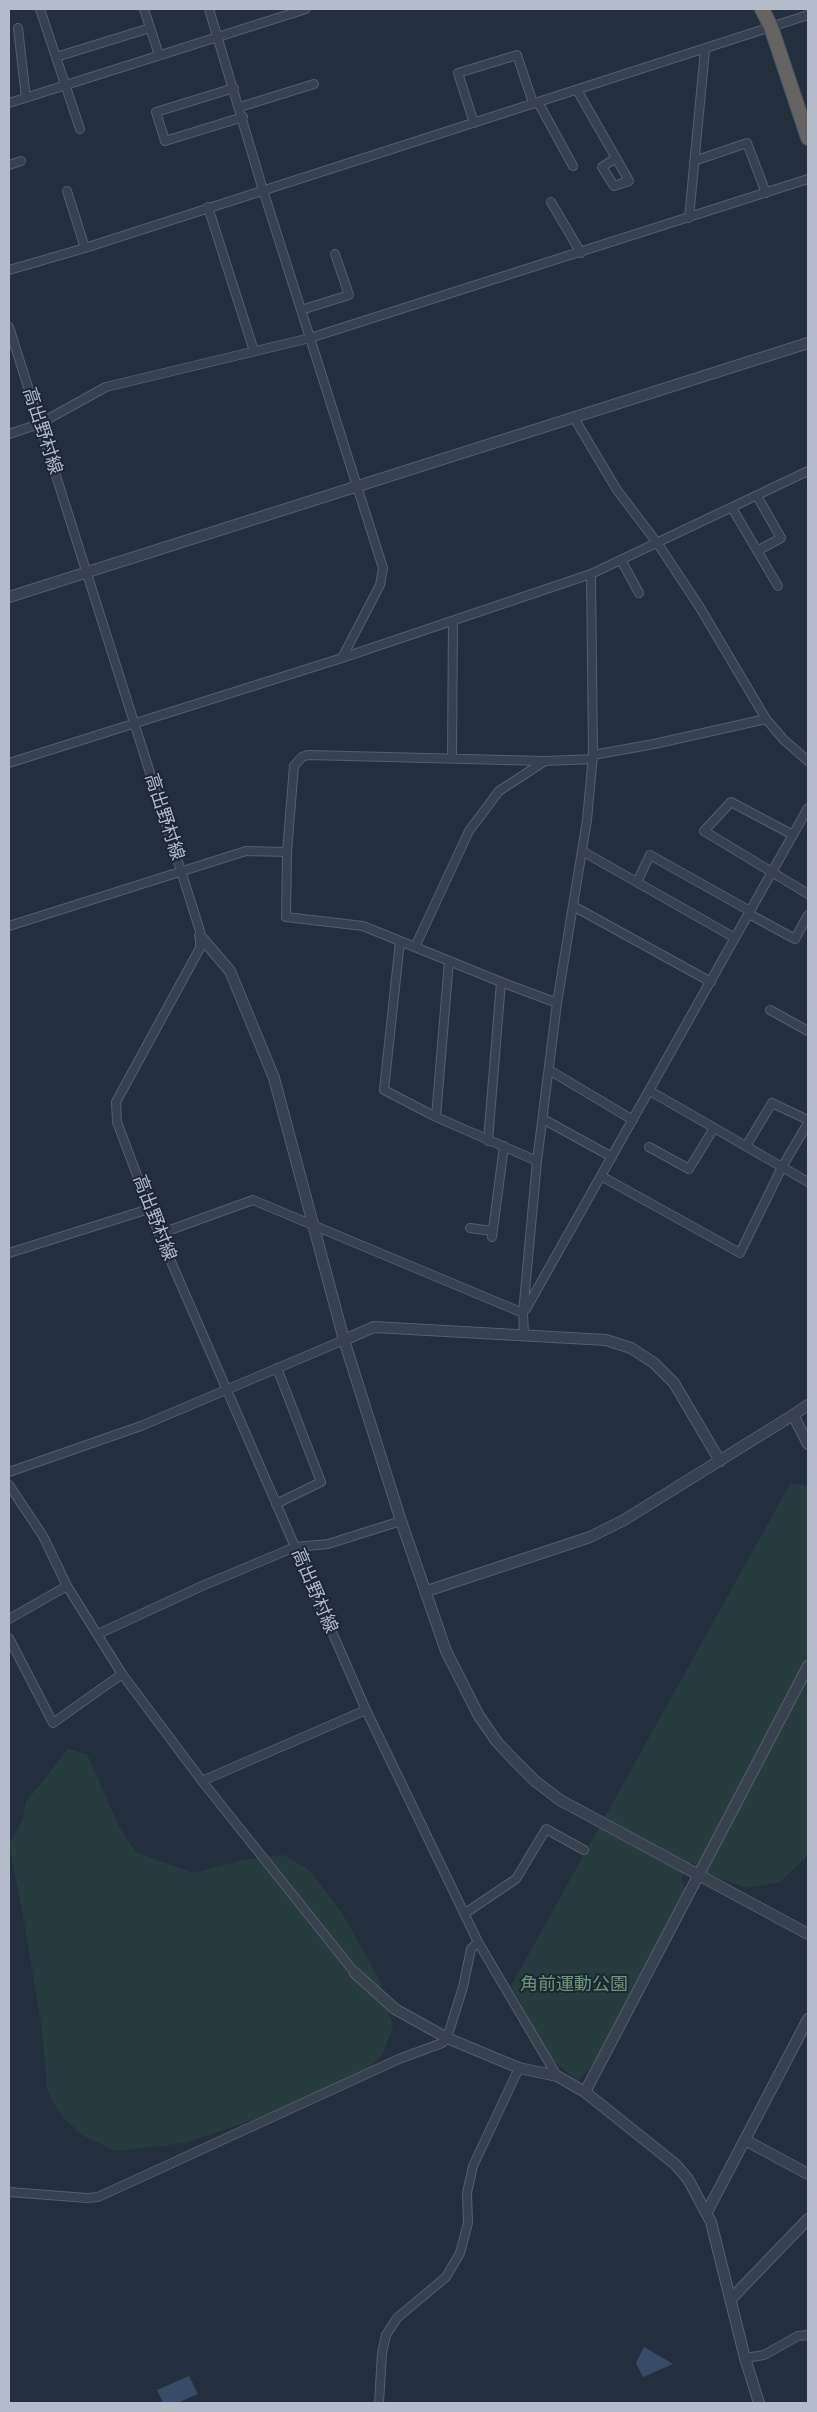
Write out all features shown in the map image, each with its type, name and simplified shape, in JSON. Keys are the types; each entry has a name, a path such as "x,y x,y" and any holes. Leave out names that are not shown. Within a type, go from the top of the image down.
{"highway":[{"path":"762,9 808,138"}],"street":[{"path":"40,9 80,129"},
{"path":"144,9 159,56"},
{"path":"209,9 240,107 263,190 383,568 380,585 342,658"},
{"path":"9,103 306,9"},
{"path":"9,270 85,248 808,15"},
{"path":"18,28 26,98"},
{"path":"56,56 150,28"},
{"path":"689,218 704,50"},
{"path":"474,123 458,73 517,55 536,103 573,166"},
{"path":"240,107 314,84"},
{"path":"234,88 156,112 164,141 242,117"},
{"path":"577,90 616,158"},
{"path":"694,161 747,144 766,193"},
{"path":"9,165 21,161"},
{"path":"9,434 39,424 106,387 310,338 581,254 808,179"},
{"path":"67,191 85,248"},
{"path":"551,202 581,254"},
{"path":"208,207 254,351"},
{"path":"302,310 349,295 335,254"},
{"name":"高出野村線","path":"9,327 88,572 200,936 200,948 116,1102 117,1122 159,1234 225,1390 366,1710 478,1942 556,2076"},
{"path":"9,597 808,344"},
{"path":"574,418 612,482 658,544 699,606 766,719 784,740 808,761"},
{"path":"9,763 134,722 342,658 591,574 658,544 808,471"},
{"path":"757,496 781,538 757,551"},
{"path":"732,508 778,586"},
{"path":"621,560 639,593"},
{"path":"524,1335 524,1313 543,1119 557,1002 582,851 593,757 591,574"},
{"path":"452,758 453,621"},
{"path":"557,1002 501,982 363,926 286,917 287,852 294,766 302,757 308,754 545,761 593,757 766,719"},
{"path":"415,947 469,831 499,791 545,761"},
{"path":"793,835 731,802 704,831 808,894"},
{"path":"524,1313 808,808"},
{"path":"9,926 246,851 287,852"},
{"path":"582,851 735,938"},
{"path":"637,882 650,856 795,939 808,916"},
{"path":"573,906 711,982"},
{"path":"200,936 230,971 274,1078 344,1340 401,1521 427,1591 446,1651 458,1679 479,1716 508,1754 535,1781 560,1800 699,1877 808,1934"},
{"path":"400,941 384,1090 488,1141 538,1161"},
{"path":"436,1117 449,961"},
{"path":"488,1141 501,982"},
{"path":"770,1010 808,1031"},
{"path":"549,1070 633,1120"},
{"path":"650,1091 808,1182"},
{"path":"601,1176 740,1253 782,1167 808,1122 772,1103 746,1146"},
{"path":"543,1119 612,1157"},
{"path":"649,1147 689,1168 714,1128"},
{"path":"470,1228 492,1234 504,1146"},
{"path":"159,1234 254,1200 524,1313"},
{"path":"9,1253 149,1209"},
{"path":"9,1472 141,1426 374,1327 606,1340 631,1348 654,1363 674,1383 720,1461"},
{"path":"276,1504 321,1482 277,1368"},
{"path":"427,1591 590,1537 624,1520 808,1405"},
{"path":"793,1416 808,1444"},
{"path":"9,1485 43,1536 67,1586 122,1674 202,1781 355,1973 395,2009 447,2038 519,2068 556,2076 585,2092 675,2164 688,2179 707,2212 745,2358 759,2403"},
{"path":"98,1634 202,1586 295,1547 328,1544 401,1521"},
{"path":"9,1619 67,1586"},
{"path":"9,1638 53,1723 122,1674"},
{"path":"585,2092 808,1666"},
{"path":"202,1781 366,1710"},
{"path":"464,1914 516,1879 546,1829 584,1850"},
{"path":"9,2192 87,2198 98,2197 399,2059 442,2043 447,2038 463,1987 471,1949 478,1942"},
{"path":"707,2212 808,2019"},
{"path":"379,2403 382,2354 386,2335 397,2318 446,2277 460,2253 468,2223 467,2193 473,2166 519,2068"},
{"path":"745,2140 808,2174"},
{"path":"731,2299 808,2219"},
{"path":"745,2358 764,2354 798,2336 808,2335"}],"green space":[{"name":"角前運動公園","path":"790,1484 808,1485 808,1855 780,1882 747,1888 710,1875 691,1862 681,1880 686,1889 593,2064 578,2081 552,2060 511,1986"},
{"path":"68,1749 87,1754 119,1827 136,1852 193,1873 243,1860 284,1855 309,1870 342,1913 380,1981 393,2027 382,2055 367,2070 279,2111 185,2143 115,2151 82,2135 63,2117 52,2101 47,2087 42,2029 9,1845 22,1821 26,1802"}],"water":[{"path":"644,2347 673,2364 643,2377 636,2363"},
{"path":"189,2376 198,2394 177,2403 163,2403 157,2390"}]}
